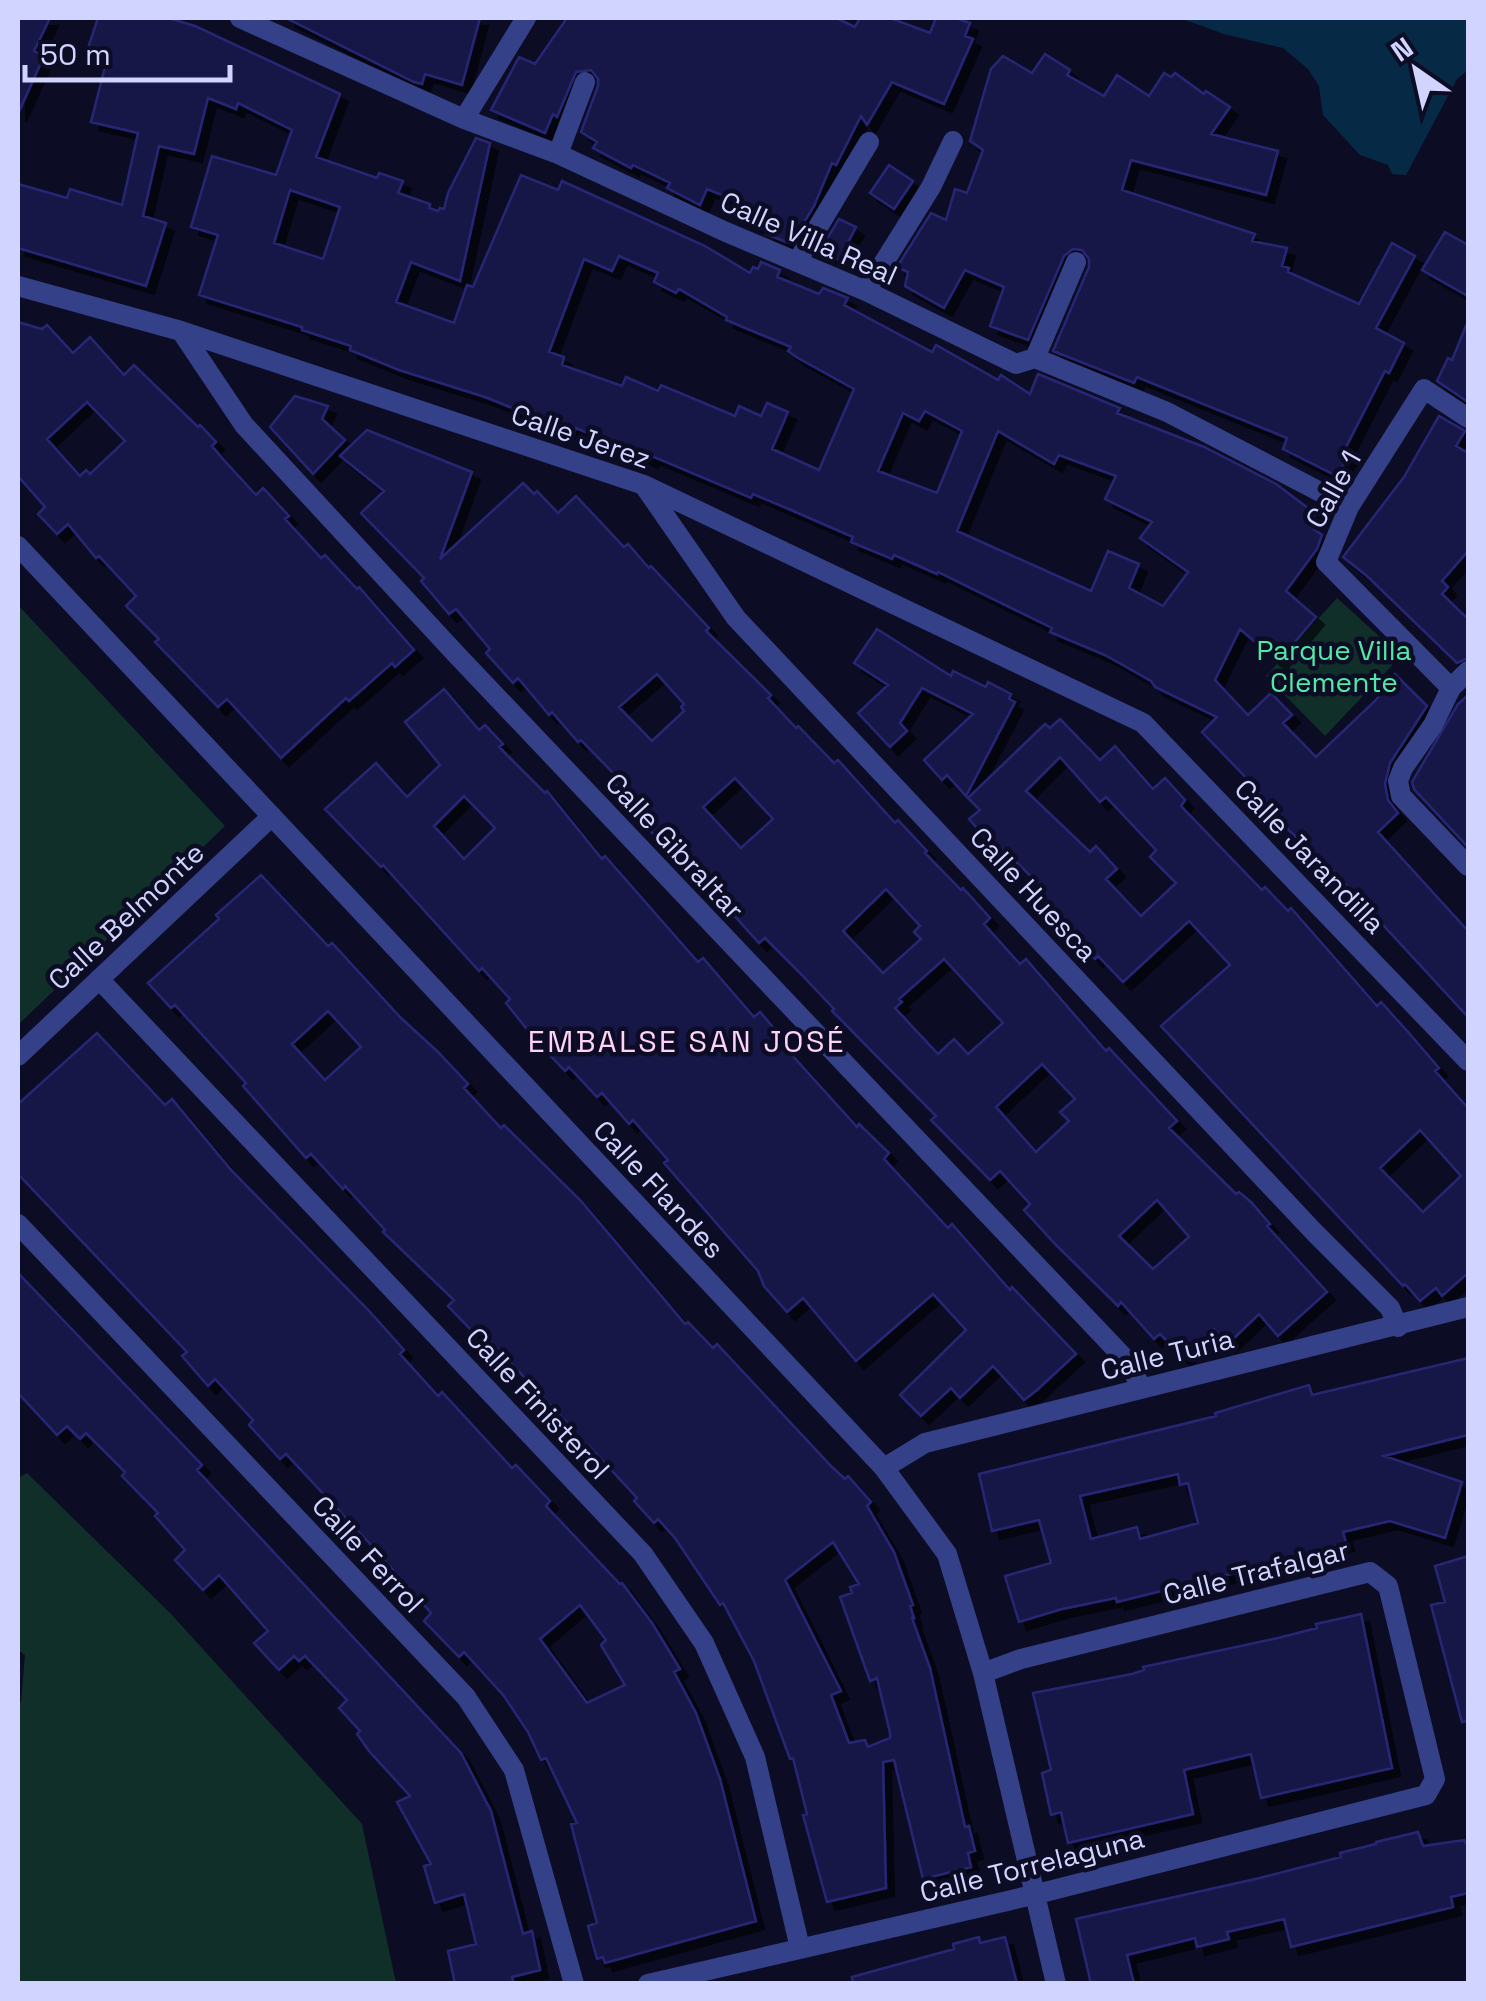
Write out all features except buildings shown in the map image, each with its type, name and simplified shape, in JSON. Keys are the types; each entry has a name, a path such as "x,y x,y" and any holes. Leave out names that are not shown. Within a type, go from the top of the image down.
{"street":[{"name":"Calle Villa Real","path":"240,18 464,119 558,154 866,291 1016,364 1035,358 1167,412 1349,507"},
{"path":"464,119 526,18"},
{"path":"558,154 585,82"},
{"path":"866,291 931,187 954,141"},
{"path":"797,262 869,142"},
{"path":"1035,358 1076,262"},
{"name":"Calle Jerez","path":"18,286 181,331 644,485 1101,704"},
{"name":"Calle Gibraltar","path":"181,331 244,425 454,652 1130,1364 1140,1388"},
{"name":"Calle 1","path":"1451,688 1326,562 1349,507 1424,389 1468,418"},
{"name":"Calle Huesca","path":"644,485 736,618 1390,1308 1398,1327"},
{"name":"Calle Flandes","path":"18,546 884,1468 947,1554 983,1674 1056,1984"},
{"path":"1468,671 1451,688 1433,725 1402,768 1398,782 1402,796 1468,866"},
{"name":"Calle Jarandilla","path":"1101,704 1143,723 1468,1061"},
{"name":"Calle Belmonte","path":"18,1056 272,816"},
{"name":"Calle Finisterol","path":"99,979 643,1554 704,1643 755,1757 800,1948"},
{"name":"Calle Ferrol","path":"18,1224 466,1697 514,1770 574,1984"},
{"name":"Calle Turia","path":"884,1468 926,1443 1468,1307"},
{"name":"Calle Trafalgar","path":"983,1674 1022,1659 1370,1572 1388,1586 1413,1680 1435,1779 1426,1795"},
{"name":"Calle Torrelaguna","path":"648,1984 1036,1894 1426,1795"}],"green space":[{"name":"Parque Villa Clemente","path":"1337,598 1401,656 1325,736 1266,676"},
{"path":"18,605 225,826 18,1025"},
{"path":"27,1473 171,1614 362,1824 396,1983 18,1983 18,1705 25,1655 18,1650 18,1478"}],"water":[{"path":"1180,18 1468,18 1468,70 1457,79 1406,175 1392,174 1388,165 1360,155 1323,115 1319,86 1308,69 1283,48 1224,34"}],"district":[{"name":"EMBALSE SAN JOSÉ","path":"687,1041"}]}
